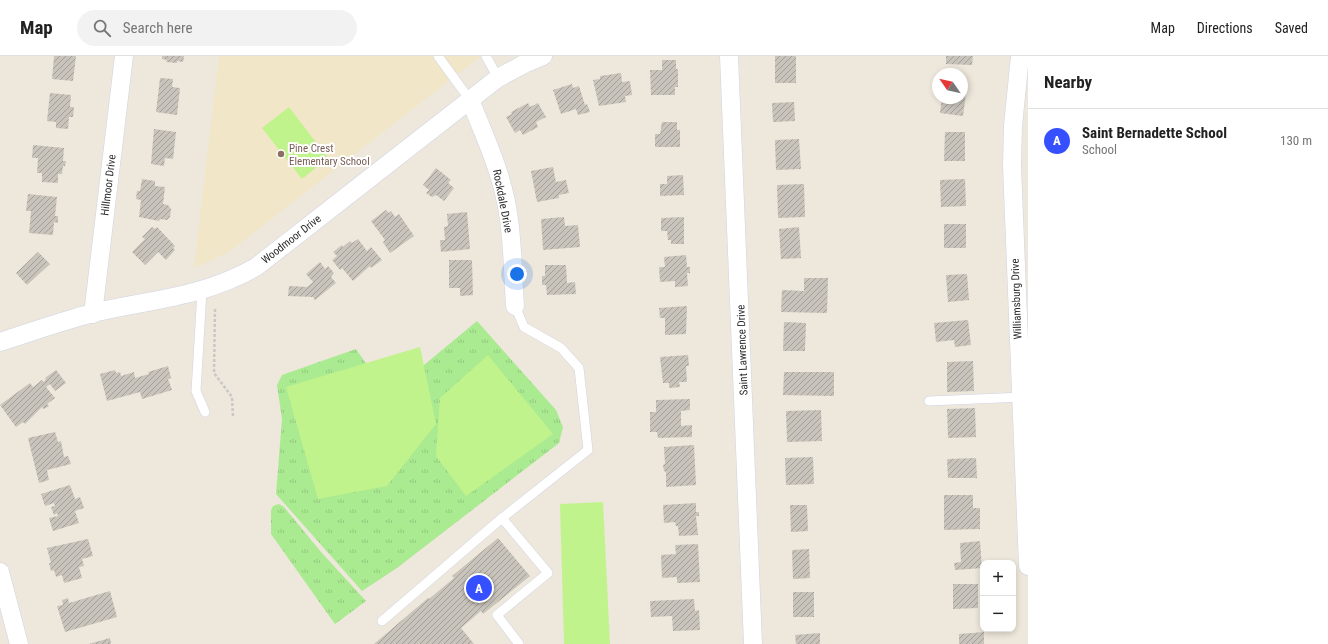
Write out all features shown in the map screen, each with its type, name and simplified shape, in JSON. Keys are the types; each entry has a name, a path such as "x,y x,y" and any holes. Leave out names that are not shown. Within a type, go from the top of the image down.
{"street":[{"name":"Hillmoor Drive","path":"93,314 124,56"},
{"name":"Woodmoor Drive","path":"0,342 93,314 202,291 239,277 256,267 498,78 543,56"},
{"name":"Saint Lawrence Drive","path":"729,56 753,644"},
{"name":"Williamsburg Drive","path":"1020,56 1022,96 1013,126 1012,166 1023,340 1021,397 1028,566"},
{"name":"Rockdale Drive","path":"470,100 491,149 500,179 509,219 515,306"},
{"path":"0,572 19,644"}],"lane":[{"path":"438,56 470,100"},
{"path":"486,56 498,78"},
{"path":"202,291 196,391 205,412"},
{"path":"382,621 502,518 588,450 579,368 561,348 524,327 515,306"},
{"path":"929,401 1021,397"},
{"path":"502,518 548,573 496,615 519,644"}],"path":[{"path":"215,309 214,373 232,397 233,417"}],"shaded area":[{"name":"Pine Crest Elementary School","path":"219,56 481,56 229,252 194,268"}],"green space":[{"path":"289,107 328,158 302,179 262,128"},
{"path":"477,321 556,410 563,427 559,443 397,568 362,591 276,494 282,419 277,385 282,375 356,349 388,395"},
{"path":"420,347 436,424 387,486 318,499 286,387"},
{"path":"488,355 553,434 466,496 436,456 440,398"},
{"path":"603,502 610,644 564,644 560,504"},
{"path":"279,504 284,507 321,552 366,601 335,624 271,534 271,511 273,506"}],"building":[{"path":"54,56 76,56 73,81 52,79"},
{"path":"162,56 184,56 183,62 177,61 177,63 166,62 167,60 162,59"},
{"path":"775,56 796,56 796,83 775,83"},
{"path":"946,56 973,56 972,65 946,64"},
{"path":"662,60 676,60 676,69 678,69 678,87 675,87 675,95 651,95 650,70 662,70"},
{"path":"621,73 622,82 630,81 632,95 625,96 626,102 599,106 593,80 600,79 600,76"},
{"path":"160,78 173,79 172,87 180,88 177,115 156,112"},
{"path":"572,84 573,88 579,86 585,105 587,104 590,112 578,115 576,109 561,114 553,90"},
{"path":"50,93 71,95 70,107 74,107 73,117 69,117 68,129 56,128 56,122 47,121"},
{"path":"794,102 795,121 773,122 772,103"},
{"path":"528,103 530,107 538,103 546,117 536,122 538,127 523,135 520,130 515,133 506,117 512,114 511,112"},
{"path":"941,104 965,104 963,116 940,113"},
{"path":"662,122 677,122 677,130 680,130 680,147 655,147 655,134 660,134"},
{"path":"154,129 176,132 173,159 165,158 164,166 151,164"},
{"path":"945,132 965,132 965,161 944,161"},
{"path":"799,139 801,169 776,170 775,140"},
{"path":"33,145 64,148 63,161 66,161 65,166 63,166 62,174 58,174 58,183 42,182 42,173 37,173 38,158 32,158"},
{"path":"553,167 556,182 566,180 569,193 559,195 559,198 537,202 531,171"},
{"path":"436,168 451,180 448,183 454,188 444,201 436,195 432,197 426,193 429,190 423,185"},
{"path":"683,175 684,195 660,196 660,184 667,184 667,176"},
{"path":"142,179 155,181 155,186 165,187 163,204 168,205 171,209 170,217 167,220 160,219 159,221 139,217 141,200 136,199 137,191 140,191"},
{"path":"965,179 966,206 941,207 940,180"},
{"path":"804,184 805,217 778,218 777,185"},
{"path":"28,194 57,197 55,216 58,216 58,223 54,222 53,235 29,233 31,211 26,211"},
{"path":"386,210 389,213 391,211 395,217 399,214 414,236 390,253 383,242 385,240 371,221"},
{"path":"467,212 470,249 441,252 440,240 445,240 444,227 448,226 447,214"},
{"path":"564,217 565,226 578,225 580,247 543,250 541,219"},
{"path":"684,217 684,244 671,244 671,240 668,240 667,231 661,231 661,218"},
{"path":"944,224 966,224 966,248 944,248"},
{"path":"152,227 155,229 157,227 175,246 173,248 175,250 166,260 158,252 145,265 132,252 145,239 142,237"},
{"path":"799,227 801,258 781,259 779,229"},
{"path":"358,239 367,251 371,247 382,260 371,268 370,266 353,281 342,268 340,270 332,260 337,256 333,252 342,245 343,247 350,241 352,243"},
{"path":"38,252 50,264 27,285 16,273"},
{"path":"686,255 687,267 690,267 690,273 687,273 688,286 675,287 675,281 660,282 659,267 665,267 664,257"},
{"path":"449,260 472,260 473,295 460,296 460,288 449,288"},
{"path":"320,262 325,269 328,266 334,273 331,277 336,283 315,300 313,297 288,296 289,286 307,287 313,282 306,274"},
{"path":"545,265 566,265 567,283 575,282 576,294 547,295 546,285 542,285 542,276 545,276"},
{"path":"967,274 969,300 948,302 946,275"},
{"path":"804,278 828,278 827,313 781,312 782,290 804,291"},
{"path":"687,306 686,334 665,335 665,318 660,318 659,308"},
{"path":"968,320 971,345 955,347 954,340 936,342 934,323"},
{"path":"784,322 806,323 805,351 783,351"},
{"path":"688,355 689,366 686,366 687,382 679,382 680,387 669,388 669,383 663,383 660,357"},
{"path":"973,361 974,391 947,392 947,362"},
{"path":"168,366 171,378 168,379 172,390 142,399 140,392 107,401 100,374 115,370 116,373 120,372 121,376 134,372 135,378"},
{"path":"56,370 66,383 55,391 50,384 46,387 55,398 47,404 49,406 44,409 42,407 25,424 23,422 16,427 0,405 30,383 33,387 42,380 44,382 46,379 45,378"},
{"path":"784,372 834,372 834,396 783,395"},
{"path":"690,399 690,410 681,411 681,426 692,425 692,437 658,438 657,432 650,432 650,412 656,412 656,400"},
{"path":"975,408 976,437 948,438 947,409"},
{"path":"821,410 822,441 787,442 786,411"},
{"path":"55,432 58,442 61,441 64,457 68,456 71,464 47,470 49,480 39,483 28,438"},
{"path":"694,445 696,485 666,487 666,472 664,471 663,465 665,464 664,447"},
{"path":"813,457 814,484 786,485 785,458"},
{"path":"976,458 977,478 948,478 947,459"},
{"path":"70,485 75,499 80,497 84,508 75,511 79,523 53,531 49,518 58,516 57,513 54,515 51,507 55,506 54,503 45,506 41,494"},
{"path":"944,495 973,495 973,508 980,508 980,529 944,530"},
{"path":"696,503 696,512 699,512 699,516 696,516 698,535 679,536 678,526 676,526 675,522 664,523 663,505"},
{"path":"790,505 807,505 808,531 791,532"},
{"path":"498,538 530,576 483,614 481,611 461,628 474,644 374,644 454,578 452,576"},
{"path":"88,539 93,556 82,559 84,566 79,567 82,578 64,583 62,575 56,577 54,570 51,571 49,563 51,563 47,548"},
{"path":"980,541 981,560 980,560 980,568 955,570 954,563 961,562 960,543"},
{"path":"698,544 700,582 677,583 677,577 662,578 661,555 676,554 675,545"},
{"path":"809,549 810,578 793,579 792,550"},
{"path":"953,584 978,584 978,608 953,609"},
{"path":"110,591 117,617 65,632 57,606 63,605 62,600 68,598 69,603"},
{"path":"793,592 814,592 814,617 793,617"},
{"path":"694,599 695,611 699,610 700,630 673,631 672,616 651,617 650,601"},
{"path":"984,632 984,644 959,644 959,634"},
{"path":"820,633 820,644 796,644 795,635"},
{"path":"110,638 111,644 89,644"}],"place":[{"name":"Pine Crest Elementary School","path":"281,154"},
{"name":"Saint Bernadette School","path":"479,588"}]}
